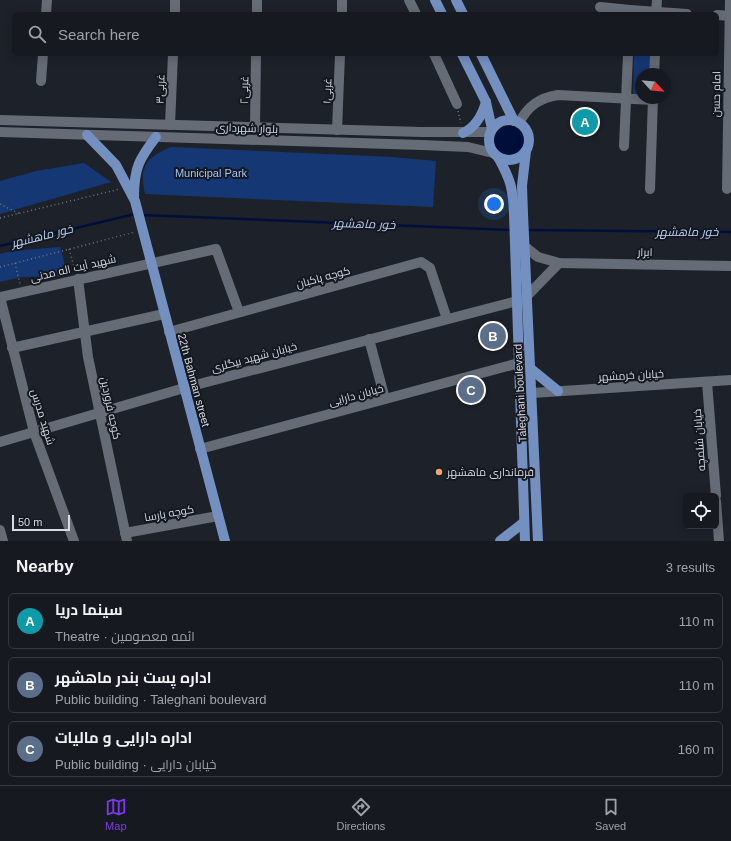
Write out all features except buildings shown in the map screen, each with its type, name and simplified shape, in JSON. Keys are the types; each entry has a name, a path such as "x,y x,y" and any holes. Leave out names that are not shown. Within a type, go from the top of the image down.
{"main road":[{"path":"435,0 441,12"},
{"path":"456,0 462,12"},
{"path":"463,56 486,102 491,131 488,142 508,175 519,214"},
{"path":"482,56 517,122 527,133 528,146 526,151 519,214"},
{"path":"463,133 470,130 477,122 483,113 486,102"},
{"path":"491,131 501,122 517,122"},
{"path":"87,135 116,165 135,201"},
{"path":"135,201 134,178 141,156 156,137"},
{"path":"495,155 503,160 516,159 526,151"},
{"name":"22th Bahman street","path":"135,201 225,541"},
{"name":"Taleghani boulevard","path":"519,214 521,245 519,363 524,541"},
{"name":"Taleghani boulevard","path":"521,299 528,313 538,541"},
{"path":"531,369 558,391"},
{"path":"500,541 523,522"}],"street":[{"path":"46,12 47,0"},
{"path":"175,0 175,12"},
{"path":"257,0 257,12"},
{"path":"342,0 342,12"},
{"path":"409,0 415,12"},
{"path":"656,0 656,12"},
{"name":"امام حسن","path":"727,189 730,0"},
{"path":"600,7 630,12"},
{"path":"719,15 730,16"},
{"path":"41,80 43,56"},
{"name":"۳غربی","path":"170,125 173,56"},
{"name":"۲غربی","path":"255,127 256,56"},
{"name":"۱غربی","path":"337,130 340,56"},
{"path":"435,56 457,104"},
{"path":"624,146 628,56"},
{"path":"654,68 655,56"},
{"path":"517,122 534,103 546,97 558,95 635,99"},
{"path":"650,189 653,104"},
{"name":"بلوار شهرداری","path":"0,120 463,133 491,131"},
{"name":"بلوار شهرداری","path":"0,132 468,147 495,155"},
{"path":"422,132 422,145"},
{"name":"ابرار","path":"521,245 538,257 559,263 731,266"},
{"name":"شهید آیت اله مدنی","path":"0,297 151,262 216,249 239,312"},
{"name":"کوچه پاکبان","path":"169,332 421,262 430,268 447,319"},
{"path":"521,299 559,263"},
{"name":"کوچه فروردین","path":"78,279 84,332 99,413 126,537"},
{"name":"شهید مدرس","path":"0,297 34,432 74,541"},
{"name":"خیابان شهید بیگلری","path":"0,442 184,388 521,299"},
{"path":"12,348 164,314"},
{"path":"369,339 385,399"},
{"name":"خیابان دارایی","path":"200,449 519,363"},
{"name":"خیابان خرمشهر","path":"532,393 731,380"},
{"name":"خیابان شلمچه","path":"707,382 716,493"},
{"name":"کوچه پارسا","path":"126,537 218,516"},
{"path":"718,529 719,541"},
{"path":"0,530 3,541"}],"path":[{"path":"457,104 463,133"},
{"path":"0,218 127,187"},
{"path":"0,204 20,214"},
{"path":"0,266 69,249 142,228"},
{"path":"69,249 78,279"},
{"path":"15,263 22,292"}],"green space":[{"path":"634,56 650,56 649,68 635,68 635,94 633,94"},
{"name":"Municipal Park","path":"171,147 392,157 436,161 433,207 145,194 143,177 146,164 150,159"},
{"path":"84,163 111,182 0,214 0,181 36,171"},
{"path":"60,247 68,276 21,277 0,282 0,254 12,251"}],"shaded area":[{"path":"509,126 515,127 523,135 523,147 515,155 509,156 503,155 495,147 494,141 495,135 503,127"}],"waterway":[{"name":"خور ماهشهر","path":"0,246 135,214"},
{"name":"خور ماهشهر","path":"142,215 513,230"},
{"name":"خور ماهشهر","path":"526,230 731,232"}],"place":[{"name":"سینما دریا","path":"585,122"},
{"name":"اداره پست بندر ماهشهر","path":"493,336"},
{"name":"اداره دارایی و مالیات","path":"471,390"},
{"name":"فرمانداری ماهشهر","path":"439,472"}]}
